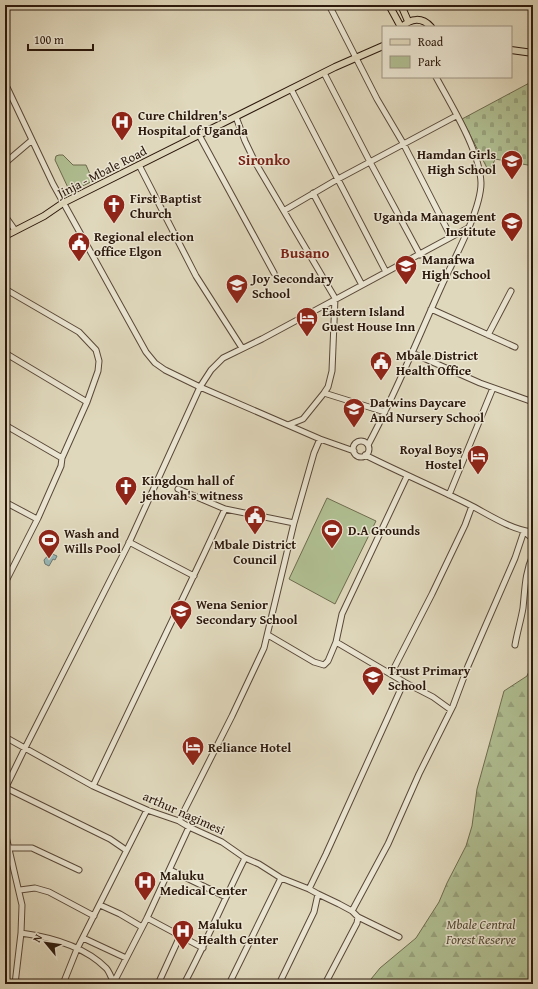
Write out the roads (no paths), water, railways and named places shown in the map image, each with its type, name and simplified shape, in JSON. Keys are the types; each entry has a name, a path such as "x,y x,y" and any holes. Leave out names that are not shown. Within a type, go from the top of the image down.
{"main road":[{"path":"389,5 401,26"},
{"path":"400,5 408,21"},
{"path":"403,26 408,21 417,19 422,20 429,26"},
{"name":"Jinja - Mbale Road","path":"5,236 44,216 64,203 324,73 382,46"},
{"path":"512,50 533,53"}],"street":[{"path":"329,5 355,58 403,143 451,237"},
{"path":"324,73 420,254"},
{"path":"365,456 368,452 368,444 385,412 468,228 480,192 480,179 475,156 437,78"},
{"path":"5,83 64,203 146,352 155,364 164,370 200,387 320,439 354,451 357,455 365,456 472,506 510,526 524,531 533,531"},
{"path":"290,90 386,272"},
{"path":"5,99 10,95"},
{"path":"285,210 403,143 456,116"},
{"path":"236,117 255,162 285,210 336,298 332,371 329,383 324,393 303,419 288,425"},
{"path":"200,135 274,273"},
{"path":"5,163 32,140"},
{"path":"140,165 196,276 242,348"},
{"path":"313,193 362,285"},
{"path":"5,216 15,230"},
{"path":"126,850 110,838 5,789 129,542 206,376 217,363 242,348 262,339 468,228"},
{"path":"5,289 79,332 96,350 99,361 98,371 87,402 62,458 61,466 37,519 5,583"},
{"path":"488,335 511,291"},
{"path":"431,309 515,347"},
{"path":"5,353 87,402"},
{"path":"412,353 493,388 533,402"},
{"path":"449,495 493,388"},
{"path":"324,393 385,412"},
{"path":"5,425 62,458"},
{"path":"179,821 259,660 268,635 294,523 314,453 320,439"},
{"path":"354,451 355,444 359,441 364,441 368,444"},
{"path":"268,635 314,662 324,665 328,661 336,642 342,614 407,476"},
{"path":"178,489 225,509 294,523"},
{"path":"5,502 37,519"},
{"path":"392,674 465,525 472,506"},
{"path":"93,786 225,509"},
{"path":"524,531 533,539"},
{"path":"352,911 369,882 388,844 419,774 451,710 468,666 515,558 524,531"},
{"path":"129,542 194,576"},
{"path":"515,645 523,608 525,581 533,555"},
{"path":"336,642 404,682 433,697 451,710"},
{"path":"309,889 324,860 404,682"},
{"name":"arthur nagimesi","path":"5,737 93,786 147,810 179,821 222,842 245,858 259,864 281,878 309,889 352,911 358,917 399,937"},
{"path":"63,984 83,938 147,810"},
{"path":"114,984 170,870 189,827"},
{"path":"5,832 20,890 23,911 15,984"},
{"path":"9,848 32,848 80,870"},
{"path":"184,984 203,948 245,858"},
{"path":"170,870 226,897"},
{"path":"229,984 281,878"},
{"path":"20,890 35,888 49,892 94,916"},
{"path":"279,984 314,912 318,894"},
{"path":"100,905 120,914 142,927"},
{"path":"325,984 357,923 358,917"},
{"path":"147,918 203,948"},
{"path":"21,933 51,939 78,949 100,962 108,970 114,984"},
{"path":"158,984 180,936"},
{"path":"83,938 126,958"}],"water":[{"name":"Wash and Wills Pool","path":"50,553 57,556 55,560 53,559 49,566 45,564 44,560"}],"place":[{"name":"Cure Children's Hospital of Uganda","path":"122,142"},
{"name":"Hamdan Girls High School","path":"512,180"},
{"name":"First Baptist Church","path":"114,224"},
{"name":"Uganda Management Institute","path":"512,242"},
{"name":"Regional election office Elgon","path":"79,262"},
{"name":"Manafwa High School","path":"406,286"},
{"name":"Joy Secondary School","path":"237,304"},
{"name":"Eastern Island Guest House Inn","path":"307,338"},
{"name":"Mbale District Health Office","path":"381,382"},
{"name":"Datwins Daycare And Nursery School","path":"354,428"},
{"name":"Royal Boys Hostel","path":"478,476"},
{"name":"Kingdom hall of jehovah's witness","path":"126,506"},
{"name":"Mbale District Council","path":"255,536"},
{"name":"D.A Grounds","path":"332,550"},
{"name":"Wash and Wills Pool","path":"49,560"},
{"name":"Wena Senior Secondary School","path":"181,630"},
{"name":"Trust Primary School","path":"373,696"},
{"name":"Reliance Hotel","path":"193,766"},
{"name":"Maluku Medical Center","path":"145,902"},
{"name":"Maluku Health Center","path":"183,950"}],"district":[{"name":"Sironko","path":"264,159"},
{"name":"Busano","path":"305,252"}],"park label":[{"name":"Mbale Central Forest Reserve","path":"481,932"}]}
